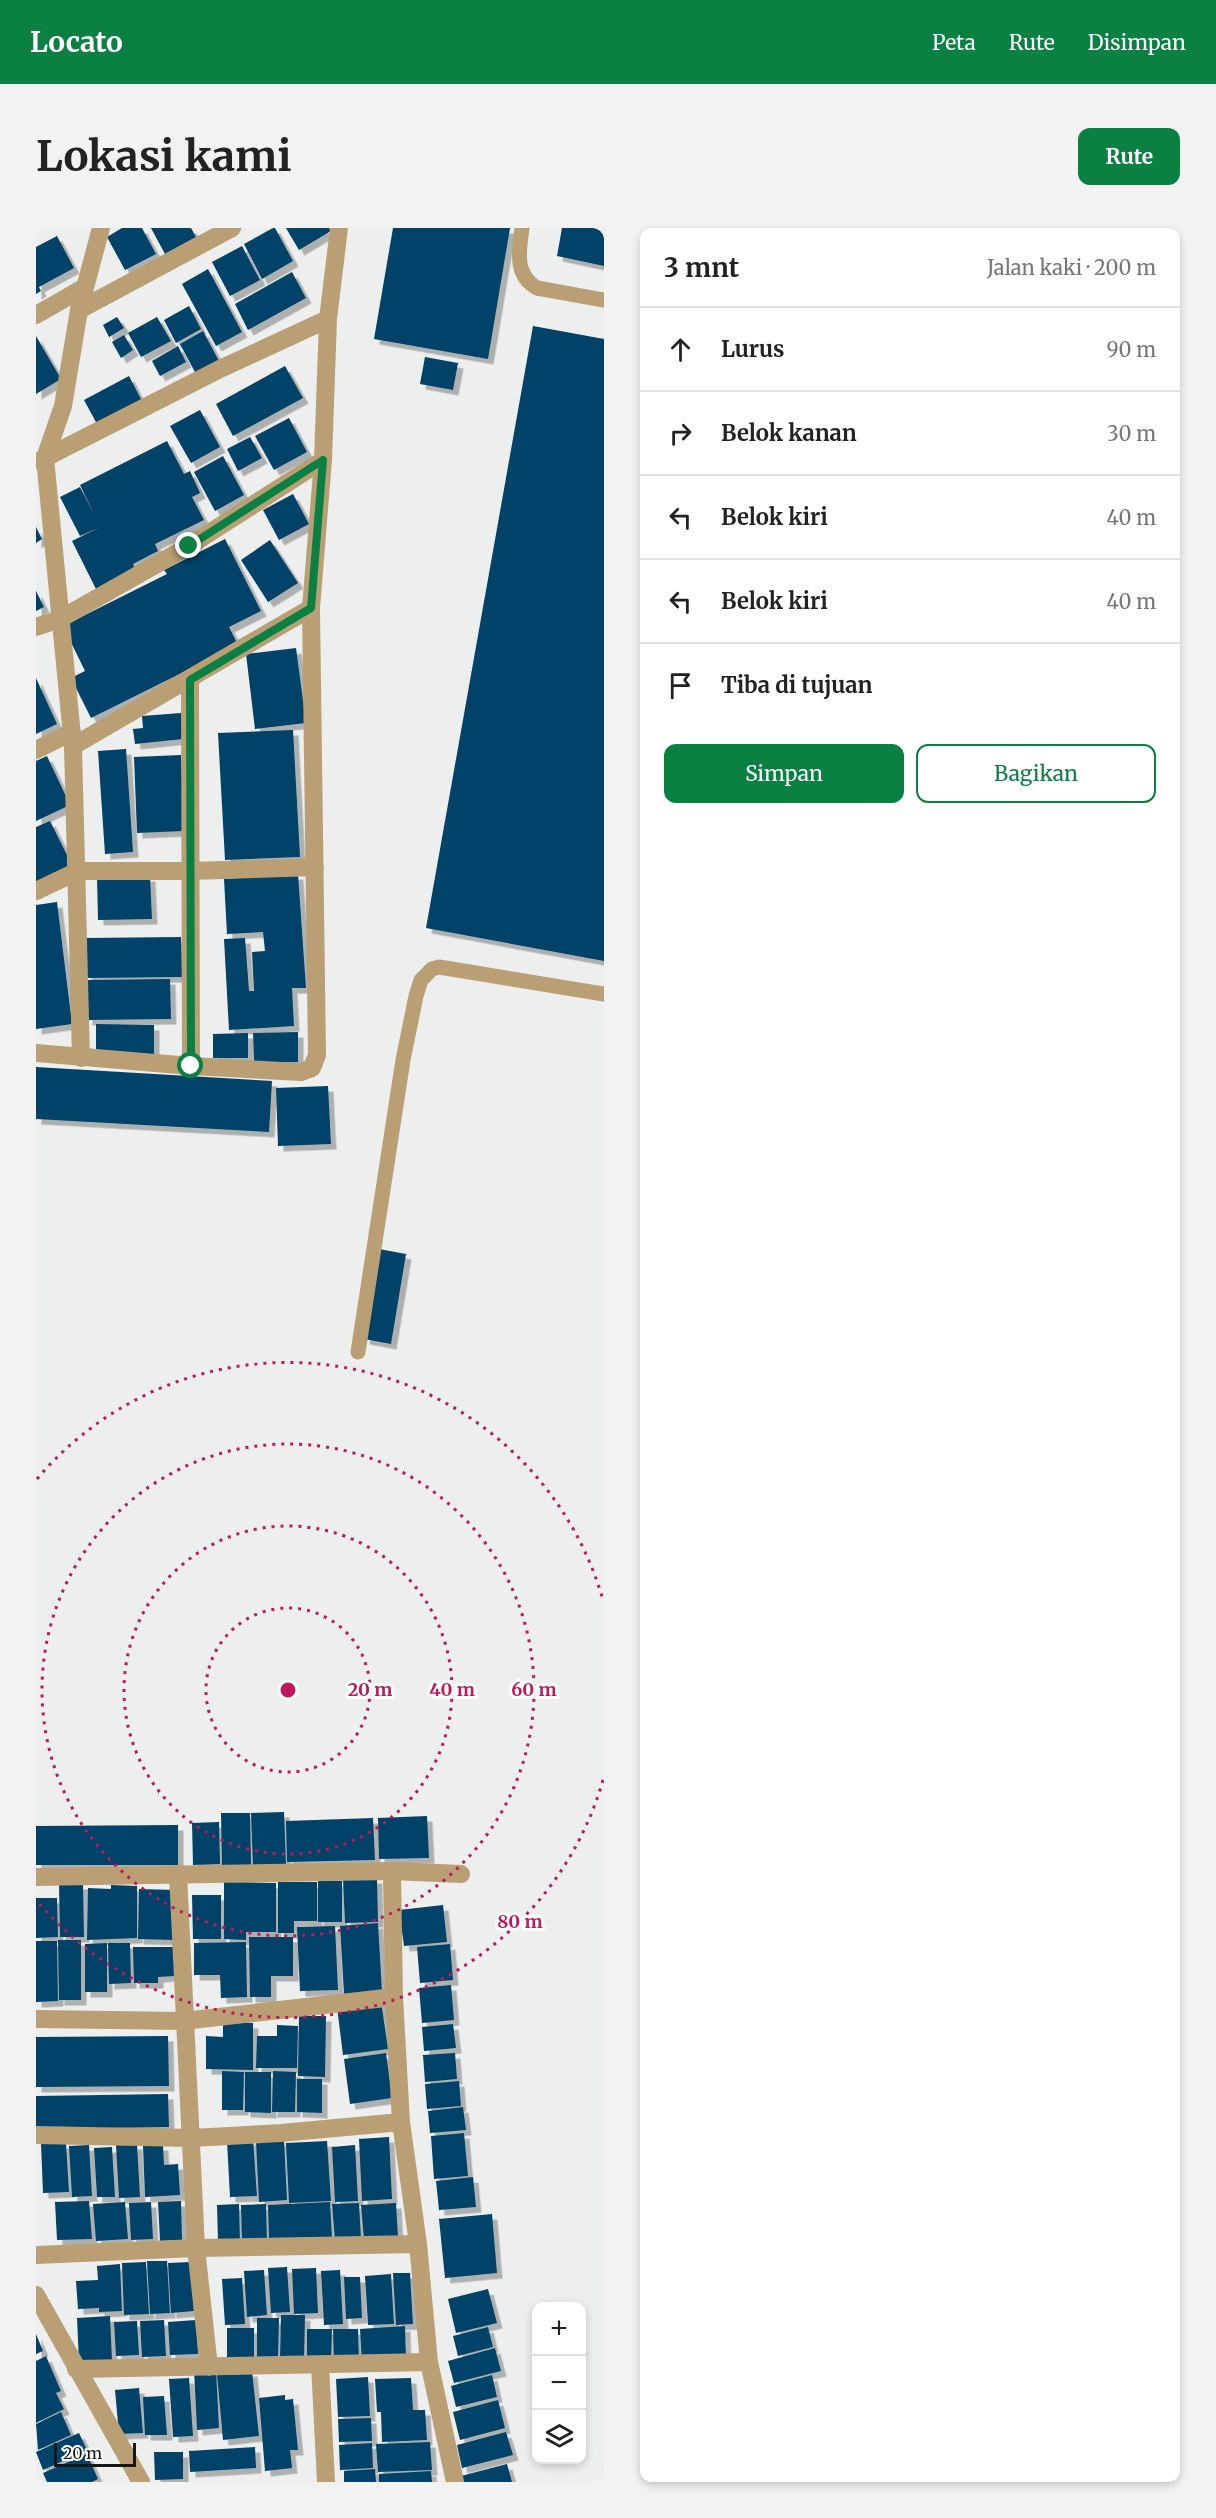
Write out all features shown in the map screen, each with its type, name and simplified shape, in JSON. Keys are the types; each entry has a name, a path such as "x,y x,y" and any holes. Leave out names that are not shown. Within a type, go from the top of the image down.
{"street":[{"path":"81,1058 73,739 40,461 63,406 79,310 101,228"},
{"path":"79,310 232,228"},
{"path":"36,1053 191,1066 301,1072 307,1071 315,1064 317,1055 311,608 323,460 328,319 339,228"},
{"path":"36,315 85,287"},
{"path":"40,461 220,369 328,319"},
{"path":"36,627 60,619 189,546 323,460"},
{"path":"36,750 73,739 190,680 311,608"},
{"path":"190,680 191,1066"},
{"path":"36,891 78,871 191,871 315,867"},
{"path":"392,1871 394,1997 401,2122 418,2244 429,2362 455,2482"},
{"path":"36,1877 392,1871 461,1874"},
{"path":"178,1874 183,2021 192,2138 196,2248 209,2367"},
{"path":"36,2019 183,2021 394,1997"},
{"path":"36,2135 192,2138 281,2133 401,2122"},
{"path":"36,2255 196,2248 418,2244"},
{"path":"36,2295 141,2482"},
{"path":"76,2368 429,2362"},
{"path":"320,2365 326,2482"}],"lane":[{"path":"522,228 520,267 528,283 537,288 604,300"},
{"path":"358,1352 403,1060 421,980 432,969 439,967 604,994"}],"building":[{"path":"122,228 142,228 156,254 125,270 107,237"},
{"path":"151,228 191,228 196,237 165,254"},
{"path":"273,228 293,261 262,279 244,244"},
{"path":"286,228 329,228 331,231 299,250"},
{"path":"393,228 510,228 488,359 374,339"},
{"path":"562,228 604,228 604,266 557,256"},
{"path":"57,236 74,268 39,287 41,291 36,294 36,247"},
{"path":"242,246 260,280 230,296 212,262"},
{"path":"208,269 242,332 216,346 182,284"},
{"path":"292,272 306,298 248,330 235,304"},
{"path":"189,306 201,329 176,343 164,320"},
{"path":"117,317 124,328 109,337 103,325"},
{"path":"157,317 171,341 141,357 128,333"},
{"path":"533,326 604,339 604,961 426,928"},
{"path":"203,331 219,361 196,374 180,344"},
{"path":"124,335 133,350 121,358 112,342"},
{"path":"36,336 61,379 36,394"},
{"path":"178,346 186,362 160,376 152,361"},
{"path":"425,357 458,363 453,390 420,384"},
{"path":"285,366 303,398 233,436 216,404"},
{"path":"129,376 142,401 97,424 84,400"},
{"path":"200,410 220,447 191,463 170,426"},
{"path":"289,418 307,452 274,470 255,436"},
{"path":"250,437 262,458 238,471 227,449"},
{"path":"167,441 184,474 190,471 200,493 192,497 204,520 155,544 158,551 133,564 136,571 97,591 72,541 100,527 80,536 60,497 80,487 94,514 80,485"},
{"path":"223,456 244,495 215,511 194,472"},
{"path":"293,494 309,524 279,540 263,510"},
{"path":"36,527 42,539 36,543"},
{"path":"225,539 261,611 229,627 238,645 91,718 71,678 85,671 63,626 167,574 164,570"},
{"path":"270,540 298,583 268,602 241,560"},
{"path":"36,591 44,607 36,611"},
{"path":"296,648 306,723 255,729 246,654"},
{"path":"36,678 57,724 36,734"},
{"path":"181,713 183,739 135,744 133,729 143,728 142,716"},
{"path":"293,730 300,857 225,860 218,733"},
{"path":"126,749 133,852 105,854 98,751"},
{"path":"181,755 184,831 137,833 134,757"},
{"path":"47,756 70,805 36,821 36,761"},
{"path":"50,821 72,865 36,883 36,827"},
{"path":"298,874 306,988 292,988 294,1026 229,1030 224,939 245,938 249,991 254,991 252,952 265,951 263,932 227,934 224,879"},
{"path":"150,876 152,919 98,920 97,877"},
{"path":"57,902 72,1024 36,1029 36,905"},
{"path":"181,937 182,977 86,978 85,938"},
{"path":"170,979 171,1019 87,1020 86,980"},
{"path":"96,1024 154,1025 154,1055 96,1054"},
{"path":"298,1032 298,1062 254,1063 253,1033"},
{"path":"248,1033 248,1058 213,1058 213,1034"},
{"path":"36,1067 272,1081 269,1132 36,1119"},
{"path":"328,1086 331,1144 278,1146 276,1088"},
{"path":"379,1249 406,1254 391,1344 364,1339"},
{"path":"284,1812 286,1865 253,1866 251,1813"},
{"path":"221,1813 250,1813 251,1865 222,1866"},
{"path":"427,1816 429,1858 379,1859 378,1818"},
{"path":"373,1818 375,1860 287,1862 286,1821"},
{"path":"219,1822 220,1864 193,1865 192,1823"},
{"path":"178,1825 178,1865 36,1865 36,1826"},
{"path":"377,1878 378,1922 345,1923 343,1879"},
{"path":"318,1881 342,1881 342,1922 318,1922"},
{"path":"224,1882 276,1883 276,1932 246,1932 246,1940 224,1939"},
{"path":"278,1882 317,1882 317,1921 294,1921 294,1933 278,1933"},
{"path":"59,1884 83,1884 84,1937 60,1937"},
{"path":"111,1885 137,1886 137,1938 87,1940 88,1888 111,1889"},
{"path":"139,1889 175,1890 174,1940 138,1939"},
{"path":"192,1895 221,1895 221,1939 193,1939"},
{"path":"36,1898 57,1898 58,1937 36,1938"},
{"path":"443,1905 447,1942 404,1946 399,1910"},
{"path":"378,1923 382,1992 344,1994 340,1926"},
{"path":"335,1926 338,1990 300,1991 297,1927"},
{"path":"249,1937 293,1937 293,1976 271,1976 271,1997 250,1997"},
{"path":"58,1940 81,1940 81,2000 59,2000"},
{"path":"36,1941 57,1941 58,2001 36,2002"},
{"path":"246,1942 247,1997 221,1998 220,1975 194,1975 194,1943"},
{"path":"107,1943 107,1992 85,1992 85,1944"},
{"path":"108,1943 130,1943 131,1983 109,1984"},
{"path":"450,1944 453,1980 420,1983 417,1947"},
{"path":"133,1947 175,1947 175,1976 158,1977 158,1983 134,1983"},
{"path":"451,1985 454,2020 422,2023 419,1988"},
{"path":"381,2001 388,2049 343,2055 337,2007"},
{"path":"299,2016 326,2016 325,2077 298,2076"},
{"path":"223,2022 253,2023 253,2070 206,2069 206,2036 223,2037"},
{"path":"453,2024 456,2048 424,2051 422,2027"},
{"path":"277,2025 298,2026 297,2068 256,2068 257,2036 277,2036"},
{"path":"168,2036 169,2086 36,2087 36,2037"},
{"path":"386,2053 392,2098 350,2104 344,2059"},
{"path":"455,2053 457,2079 425,2082 423,2055"},
{"path":"222,2071 244,2072 243,2110 222,2110"},
{"path":"273,2071 296,2072 295,2112 272,2112"},
{"path":"245,2072 271,2072 271,2113 245,2112"},
{"path":"297,2079 322,2079 322,2113 297,2112"},
{"path":"459,2081 461,2106 427,2109 425,2084"},
{"path":"168,2094 169,2127 36,2129 36,2096"},
{"path":"463,2107 466,2130 430,2133 428,2111"},
{"path":"464,2133 468,2176 434,2179 431,2136"},
{"path":"389,2137 392,2199 362,2201 359,2139"},
{"path":"253,2139 257,2196 230,2197 227,2141"},
{"path":"284,2140 287,2200 259,2202 256,2142"},
{"path":"327,2141 331,2201 289,2203 286,2143"},
{"path":"66,2143 69,2192 43,2193 41,2144"},
{"path":"137,2144 140,2197 119,2198 116,2145"},
{"path":"89,2145 92,2196 72,2197 69,2146"},
{"path":"163,2145 164,2165 178,2164 180,2195 145,2197 143,2146"},
{"path":"355,2145 358,2201 335,2202 332,2147"},
{"path":"112,2147 115,2197 97,2197 94,2148"},
{"path":"473,2177 476,2207 439,2210 436,2181"},
{"path":"89,2201 92,2239 57,2240 55,2202"},
{"path":"181,2201 182,2240 160,2241 158,2202"},
{"path":"125,2202 128,2239 96,2241 93,2204"},
{"path":"151,2202 153,2239 131,2240 129,2203"},
{"path":"330,2202 332,2238 269,2240 268,2205"},
{"path":"359,2203 361,2239 335,2240 332,2204"},
{"path":"396,2203 398,2237 364,2239 361,2205"},
{"path":"239,2204 240,2242 218,2242 217,2205"},
{"path":"266,2204 267,2241 242,2242 241,2205"},
{"path":"492,2214 497,2273 445,2278 439,2219"},
{"path":"147,2261 167,2261 170,2313 150,2314"},
{"path":"146,2262 149,2314 124,2315 122,2263"},
{"path":"191,2262 194,2311 171,2313 168,2263"},
{"path":"120,2264 122,2311 99,2312 99,2308 78,2309 76,2281 98,2280 97,2266"},
{"path":"287,2267 290,2312 271,2313 268,2268"},
{"path":"316,2268 318,2313 294,2314 292,2269"},
{"path":"264,2270 267,2315 247,2317 244,2271"},
{"path":"340,2270 343,2324 324,2325 321,2271"},
{"path":"393,2273 410,2273 413,2324 396,2325"},
{"path":"391,2274 394,2324 368,2325 365,2276"},
{"path":"344,2277 360,2277 362,2318 346,2319"},
{"path":"242,2278 245,2324 225,2325 222,2279"},
{"path":"488,2289 497,2323 456,2333 448,2299"},
{"path":"281,2315 305,2315 304,2361 280,2360"},
{"path":"110,2316 112,2360 79,2362 77,2318"},
{"path":"257,2318 279,2318 278,2360 257,2360"},
{"path":"164,2320 166,2356 142,2357 140,2321"},
{"path":"196,2320 198,2354 170,2355 168,2322"},
{"path":"137,2321 139,2355 116,2356 114,2322"},
{"path":"405,2326 406,2360 362,2362 360,2329"},
{"path":"488,2327 493,2347 458,2356 453,2336"},
{"path":"227,2328 254,2328 254,2359 227,2359"},
{"path":"307,2329 332,2329 331,2362 307,2362"},
{"path":"333,2329 358,2329 359,2361 334,2361"},
{"path":"36,2334 43,2351 36,2354"},
{"path":"495,2348 501,2371 454,2383 448,2361"},
{"path":"46,2356 61,2391 56,2393 64,2409 36,2423 36,2361"},
{"path":"216,2369 219,2428 197,2430 194,2370"},
{"path":"252,2371 259,2436 223,2440 217,2374"},
{"path":"492,2375 497,2397 456,2407 451,2386"},
{"path":"368,2377 370,2416 338,2417 336,2379"},
{"path":"189,2378 193,2436 173,2437 169,2379"},
{"path":"411,2378 413,2410 425,2410 427,2440 382,2442 381,2412 377,2412 375,2379"},
{"path":"139,2388 143,2433 119,2434 115,2390"},
{"path":"285,2395 285,2400 293,2399 298,2450 290,2450 292,2468 265,2471 259,2398"},
{"path":"164,2396 167,2435 145,2435 143,2397"},
{"path":"498,2400 505,2428 460,2440 453,2412"},
{"path":"61,2412 71,2435 38,2450 36,2424"},
{"path":"371,2418 372,2441 339,2442 338,2419"},
{"path":"506,2432 513,2455 462,2468 457,2445"},
{"path":"79,2433 87,2450 43,2470 36,2452"},
{"path":"430,2442 432,2470 378,2472 376,2444"},
{"path":"372,2443 373,2468 340,2470 339,2445"},
{"path":"255,2447 256,2468 190,2472 189,2451"},
{"path":"154,2452 183,2452 183,2479 155,2480"},
{"path":"87,2454 98,2479 92,2482 47,2482 43,2473"},
{"path":"507,2464 512,2482 462,2482 461,2476"},
{"path":"375,2469 376,2482 344,2482 344,2471"},
{"path":"431,2471 432,2482 379,2482 379,2474"}],"route":[{"path":"189,546 323,460 311,608 190,680 191,1066"}]}
